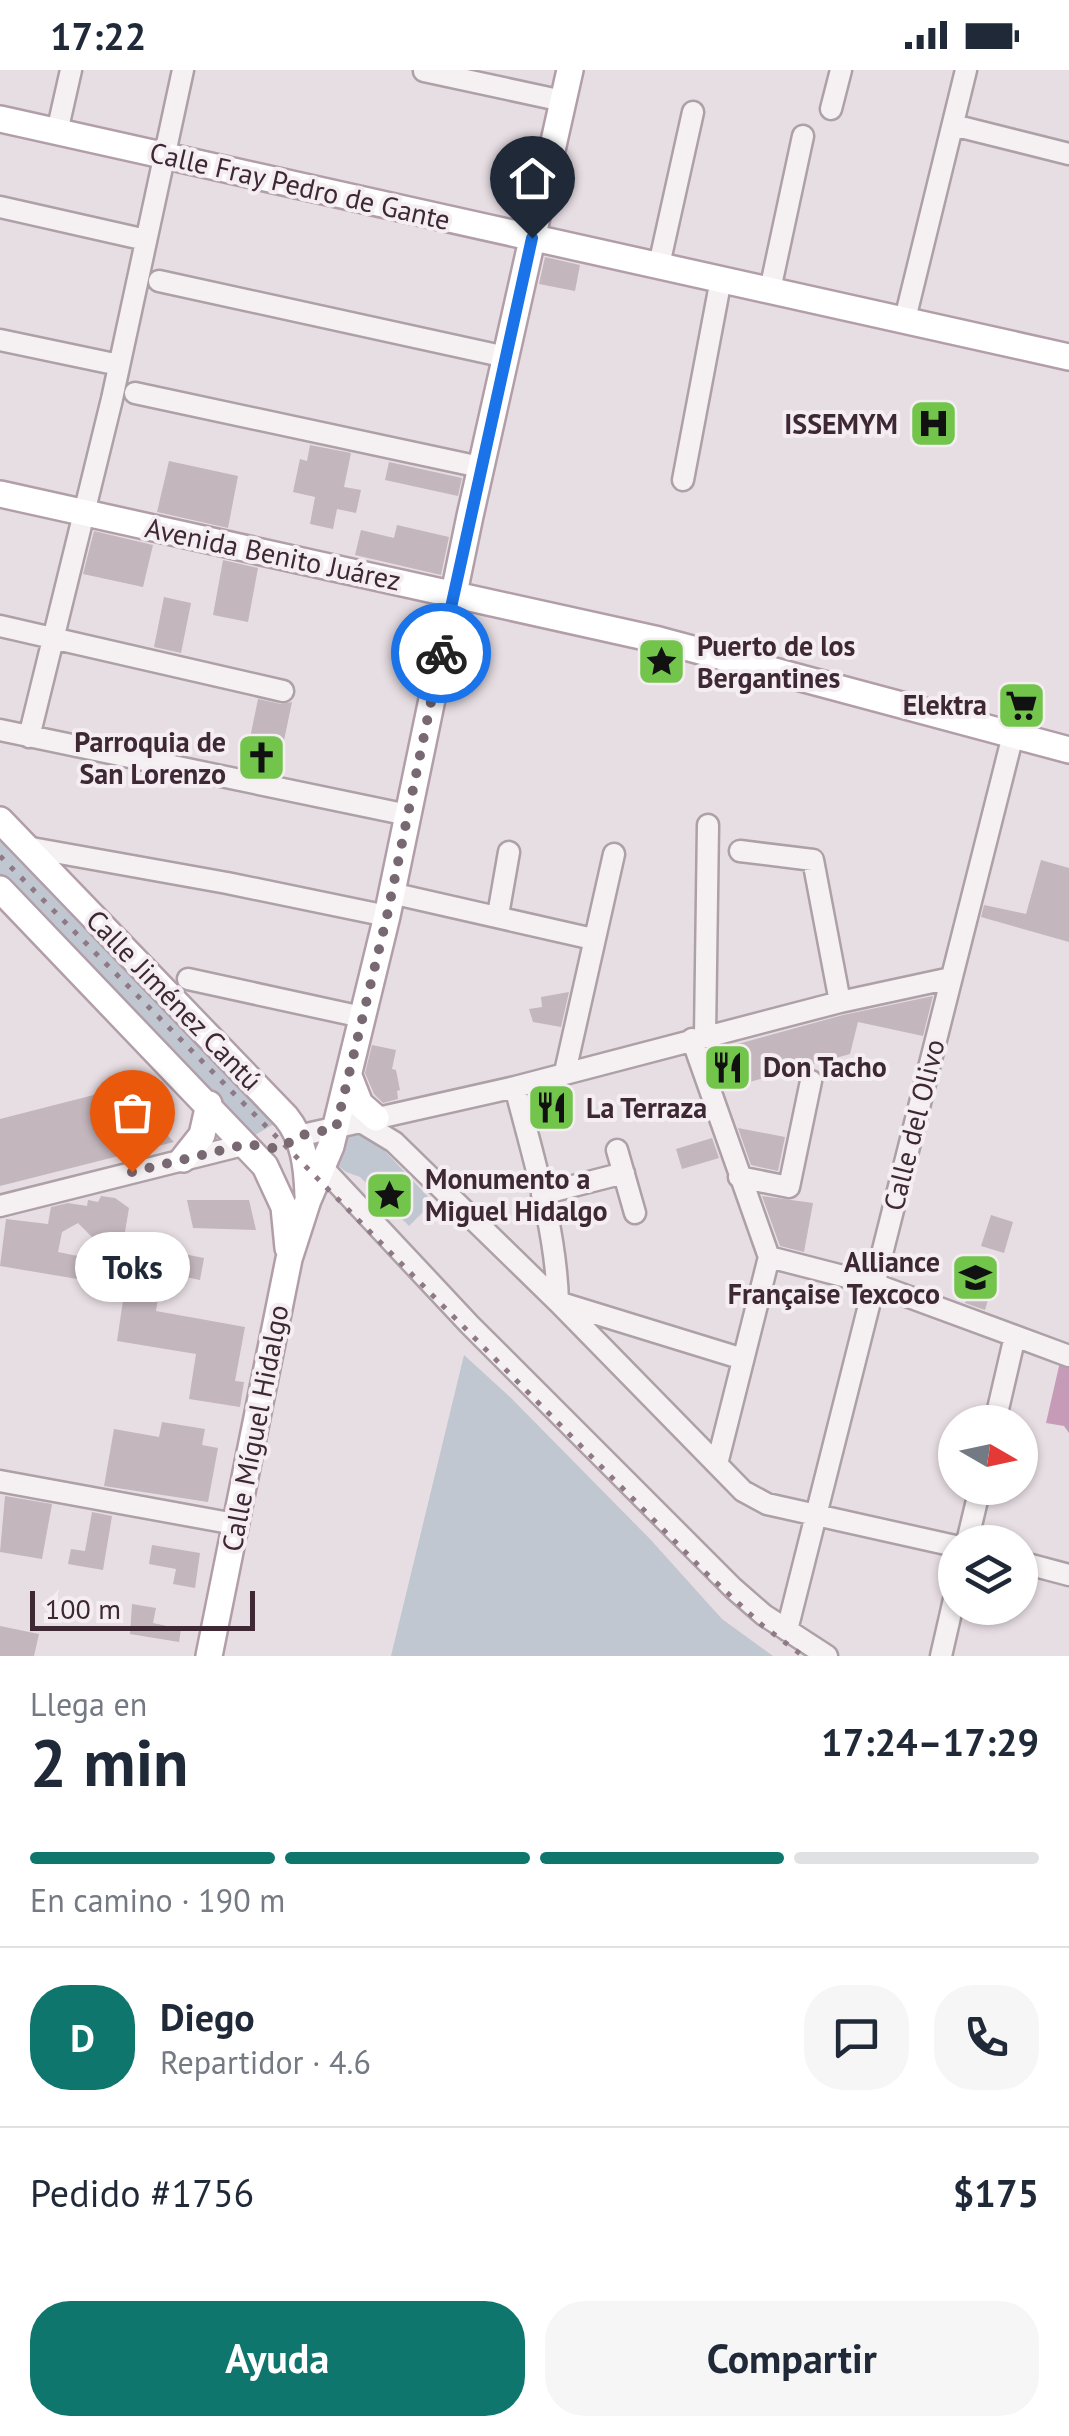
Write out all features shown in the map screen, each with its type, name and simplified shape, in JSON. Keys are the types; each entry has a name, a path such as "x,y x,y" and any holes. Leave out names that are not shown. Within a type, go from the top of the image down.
{"main road":[{"path":"367,1120 349,1076 570,70"},
{"name":"Calle Fray Pedro de Gante","path":"0,119 1069,357"},
{"name":"Avenida Benito Juárez","path":"0,494 659,640 1069,750"},
{"name":"Calle Jiménez Cantú","path":"0,820 286,1116 298,1136 307,1170 308,1200"},
{"name":"Calle Jiménez Cantú","path":"0,889 247,1144 277,1186 284,1207 289,1259"},
{"path":"143,1036 166,1027 179,1007"},
{"path":"349,1076 367,1120"},
{"path":"183,1159 202,1136 208,1104"},
{"path":"289,1259 322,1168 367,1120"},
{"path":"247,1144 278,1148 298,1136"},
{"name":"Calle Míguel Hidalgo","path":"208,1656 289,1259"}],"street":[{"path":"56,132 70,70"},
{"path":"29,737 112,398 183,70"},
{"path":"831,109 841,70"},
{"path":"905,319 966,70"},
{"path":"424,71 563,101"},
{"path":"659,265 693,112"},
{"path":"953,125 1069,154"},
{"path":"770,290 803,136"},
{"path":"0,207 146,240"},
{"path":"683,480 721,279"},
{"path":"158,281 506,356"},
{"path":"0,340 119,365"},
{"path":"135,393 480,468"},
{"path":"0,626 283,691"},
{"path":"0,730 408,815"},
{"name":"Calle del Olivo","path":"788,1630 1013,735"},
{"path":"708,826 699,1037 739,1177 769,1257 716,1464"},
{"path":"26,847 208,879 498,915 593,939"},
{"path":"740,851 813,860 840,1002"},
{"path":"498,915 509,852"},
{"path":"565,1072 614,854"},
{"path":"298,1136 951,978"},
{"path":"188,979 362,1017"},
{"path":"739,1177 789,1187 810,1080"},
{"path":"515,1086 558,1271 558,1302"},
{"path":"367,1120 390,1127 394,1142"},
{"path":"367,1120 558,1302 754,1499 938,1542"},
{"path":"0,1206 247,1144"},
{"path":"617,1150 635,1213"},
{"path":"322,1168 470,1325 733,1588 827,1656"},
{"path":"542,1194 624,1174"},
{"path":"769,1257 874,1284 1069,1356"},
{"path":"558,1302 743,1359"},
{"path":"999,1405 1014,1336"},
{"path":"0,1480 235,1524"},
{"path":"1038,1567 1069,1575"},
{"path":"941,1656 948,1625"}],"shaded area":[{"path":"0,835 274,1124 252,1137 0,874"},
{"path":"366,1131 433,1202 409,1226 360,1177 334,1162 342,1134"},
{"path":"1062,1353 1069,1356 1069,1433 1064,1426 1046,1423"},
{"path":"464,1355 650,1539 722,1619 773,1656 391,1656"}],"building":[{"path":"545,257 580,265 575,291 539,284"},
{"path":"310,445 351,453 344,487 361,490 356,513 337,509 333,529 310,524 315,497 293,492 300,459 307,461"},
{"path":"169,461 238,476 228,528 157,512"},
{"path":"389,462 462,478 458,496 385,480"},
{"path":"397,525 449,537 441,575 355,555 361,530 394,538"},
{"path":"94,531 153,545 143,587 83,574"},
{"path":"223,560 258,568 248,622 213,615"},
{"path":"164,597 191,603 181,653 154,647"},
{"path":"258,699 292,702 277,774 244,767"},
{"path":"1041,860 1069,868 1069,942 981,917 984,905 1026,914"},
{"path":"569,992 561,1027 533,1022 529,1009 542,1007 541,997"},
{"path":"933,996 923,1036 858,1022 850,1054 724,1089 712,1051 843,1015"},
{"path":"372,1045 396,1050 392,1069 396,1070 400,1090 398,1099 383,1103 374,1094 365,1073"},
{"path":"121,1088 174,1142 0,1186 0,1119"},
{"name":"La Terraza","path":"565,1089 574,1126 557,1130 554,1117 538,1121 532,1097"},
{"path":"738,1128 785,1137 778,1171 751,1165"},
{"path":"712,1138 719,1158 682,1169 676,1149"},
{"path":"101,1196 115,1198 129,1208 124,1238 113,1236 98,1255 92,1237 78,1223 62,1232 58,1252 162,1273 156,1311 245,1327 235,1381 244,1382 240,1407 189,1399 196,1354 117,1341 125,1287 0,1266 6,1219 48,1224 51,1207 68,1203 87,1206 88,1200 98,1202"},
{"path":"762,1196 813,1203 804,1252 780,1246"},
{"path":"187,1200 249,1200 256,1230 193,1228"},
{"path":"991,1215 1013,1222 1004,1253 981,1246"},
{"path":"169,1251 204,1258 200,1280 166,1273"},
{"path":"974,1269 994,1280 985,1310 965,1303"},
{"path":"162,1422 205,1429 202,1445 218,1448 208,1502 104,1486 114,1429 159,1437"},
{"path":"5,1496 52,1504 42,1559 0,1552"},
{"path":"92,1512 112,1516 103,1570 68,1564 71,1549 85,1551"},
{"path":"152,1545 200,1553 195,1588 173,1584 176,1569 149,1564"},
{"path":"132,1604 156,1608 153,1623 181,1629 179,1642 130,1634"},
{"path":"0,1626 39,1634 34,1656 0,1656"}],"railway":[{"path":"0,856 706,1573 762,1625 803,1656"}],"way so far":[{"path":"132,1172 247,1144 283,1147 298,1136 336,1128 387,916 441,653"}],"place":[{"name":"ISSEMYM","path":"933,424"},
{"name":"Puerto de los Bergantines","path":"662,662"},
{"name":"Elektra","path":"1022,705"},
{"name":"Parroquia de San Lorenzo","path":"261,758"},
{"name":"Don Tacho","path":"728,1067"},
{"name":"La Terraza","path":"551,1108"},
{"name":"Toks","path":"132,1172"},
{"name":"Monumento a Miguel Hidalgo","path":"390,1195"},
{"name":"Alliance Française Texcoco","path":"975,1278"}],"route":[{"path":"441,653 532,238"}]}
